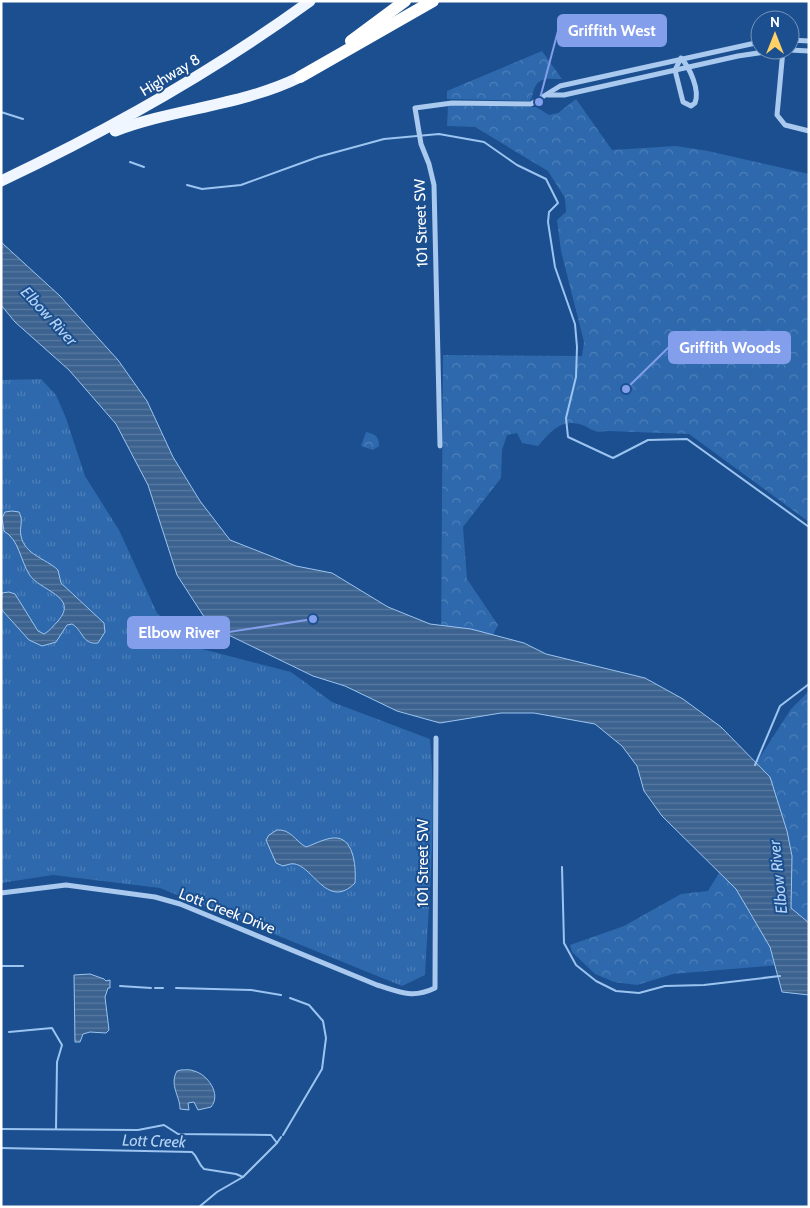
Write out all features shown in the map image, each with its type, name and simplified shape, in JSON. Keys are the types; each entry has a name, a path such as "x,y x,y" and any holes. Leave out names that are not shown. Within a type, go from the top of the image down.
{"highway":[{"path":"300,77 405,1"},
{"path":"300,77 432,1"}],"main road":[{"name":"Highway 8","path":"1,181 109,128 220,62 310,1"},
{"name":"Highway 8","path":"40,163 129,126 252,96 300,77"}],"street":[{"path":"548,95 560,86 750,44"},
{"path":"548,95 564,96 750,54"},
{"path":"681,58 689,67 696,99 691,106 683,102 675,70 681,58"},
{"path":"782,60 777,115 785,125 809,131"},
{"name":"101 Street SW","path":"440,446 434,185 430,164 420,140 415,108 452,103 532,104 548,95"},
{"name":"101 Street SW","path":"435,988 436,738"},
{"name":"Lott Creek Drive","path":"1,893 66,885 155,897 180,904 377,984 405,993 421,995 435,988"}],"green space":[{"path":"542,51 562,79 545,79 539,82 534,89 530,101 447,99 447,91"},
{"path":"576,99 612,150 676,146 708,151 809,174 809,522 689,434 598,432 585,426 570,423 553,430 538,446 522,443 517,433 507,435 502,450 501,478 463,527 467,579 498,625 489,643 441,648 443,355 582,356 584,342 561,251 557,220 566,212 565,198 548,171 475,127 447,126 448,105 536,107 549,115 558,113"},
{"path":"41,379 56,395 66,418 85,476 119,530 157,613 198,648 291,672 332,702 430,739 433,827 425,975 402,986 160,888 53,875 1,883 1,380"},
{"path":"366,432 374,435 378,440 379,446 373,450 361,446"},
{"path":"809,691 809,970 790,964 673,974 637,985 614,982 595,974 572,952 570,945 624,926 681,894 708,891 725,863 736,794 791,709"}],"water":[{"name":"Elbow River","path":"1,242 60,296 118,360 147,401 173,457 200,501 230,540 296,566 332,573 388,607 430,624 471,629 524,643 546,654 645,678 683,699 721,727 770,777 787,831 792,856 791,908 809,923 809,995 782,992 770,947 736,889 662,816 644,791 637,766 622,746 595,724 534,713 501,713 440,723 397,711 345,686 313,676 210,626 177,575 148,485 116,424 69,370 15,322 1,305"},
{"path":"5,512 19,512 21,536 27,548 58,570 61,583 104,623 105,632 98,643 89,642 72,624 67,625 56,642 42,646 29,640 1,609 2,593 9,592 15,594 38,631 44,634 58,621 64,606 56,594 34,580 29,574 13,539 4,531 2,518"},
{"path":"277,830 286,831 306,847 329,839 337,838 343,840 348,844 353,856 355,883 345,890 337,892 329,890 302,867 294,864 283,866 276,863 266,840 269,835"},
{"path":"90,974 106,981 110,980 110,988 108,988 105,997 109,1030 106,1033 90,1032 83,1034 80,1042 75,1042 74,975"},
{"path":"192,1070 208,1080 212,1085 215,1096 211,1107 198,1110 194,1102 188,1103 189,1110 180,1109 174,1081 177,1071"}],"waterway":[{"path":"1,112 23,119"},
{"path":"187,185 202,189 241,185 318,157 384,139 439,134 484,142 517,165 546,179 558,203 549,212 548,222 555,267 575,324 577,347 576,377 566,418 568,437 613,458 648,440 687,439 809,527"},
{"path":"130,162 144,167"},
{"path":"755,765 780,706 809,684"},
{"path":"562,867 564,943 576,965 596,981 616,991 639,993 665,986 704,985 780,976"},
{"path":"1,966 23,966"},
{"path":"120,986 151,988"},
{"path":"155,988 163,988"},
{"path":"176,988 251,990 281,995"},
{"path":"283,1135 322,1069 326,1038 323,1021 309,1005 290,998"},
{"path":"9,1032 52,1028 62,1045 57,1062 56,1129"},
{"path":"1,1129 138,1130 164,1125 178,1134 271,1135 277,1143"},
{"name":"Lott Creek","path":"199,1207 217,1192 243,1177 281,1137"},
{"name":"Lott Creek","path":"1,1148 192,1152 204,1169 236,1174 243,1177"}],"place":[{"name":"Griffith West","path":"539,102"},
{"name":"Griffith Woods","path":"626,389"},
{"name":"Elbow River","path":"313,619"}]}
